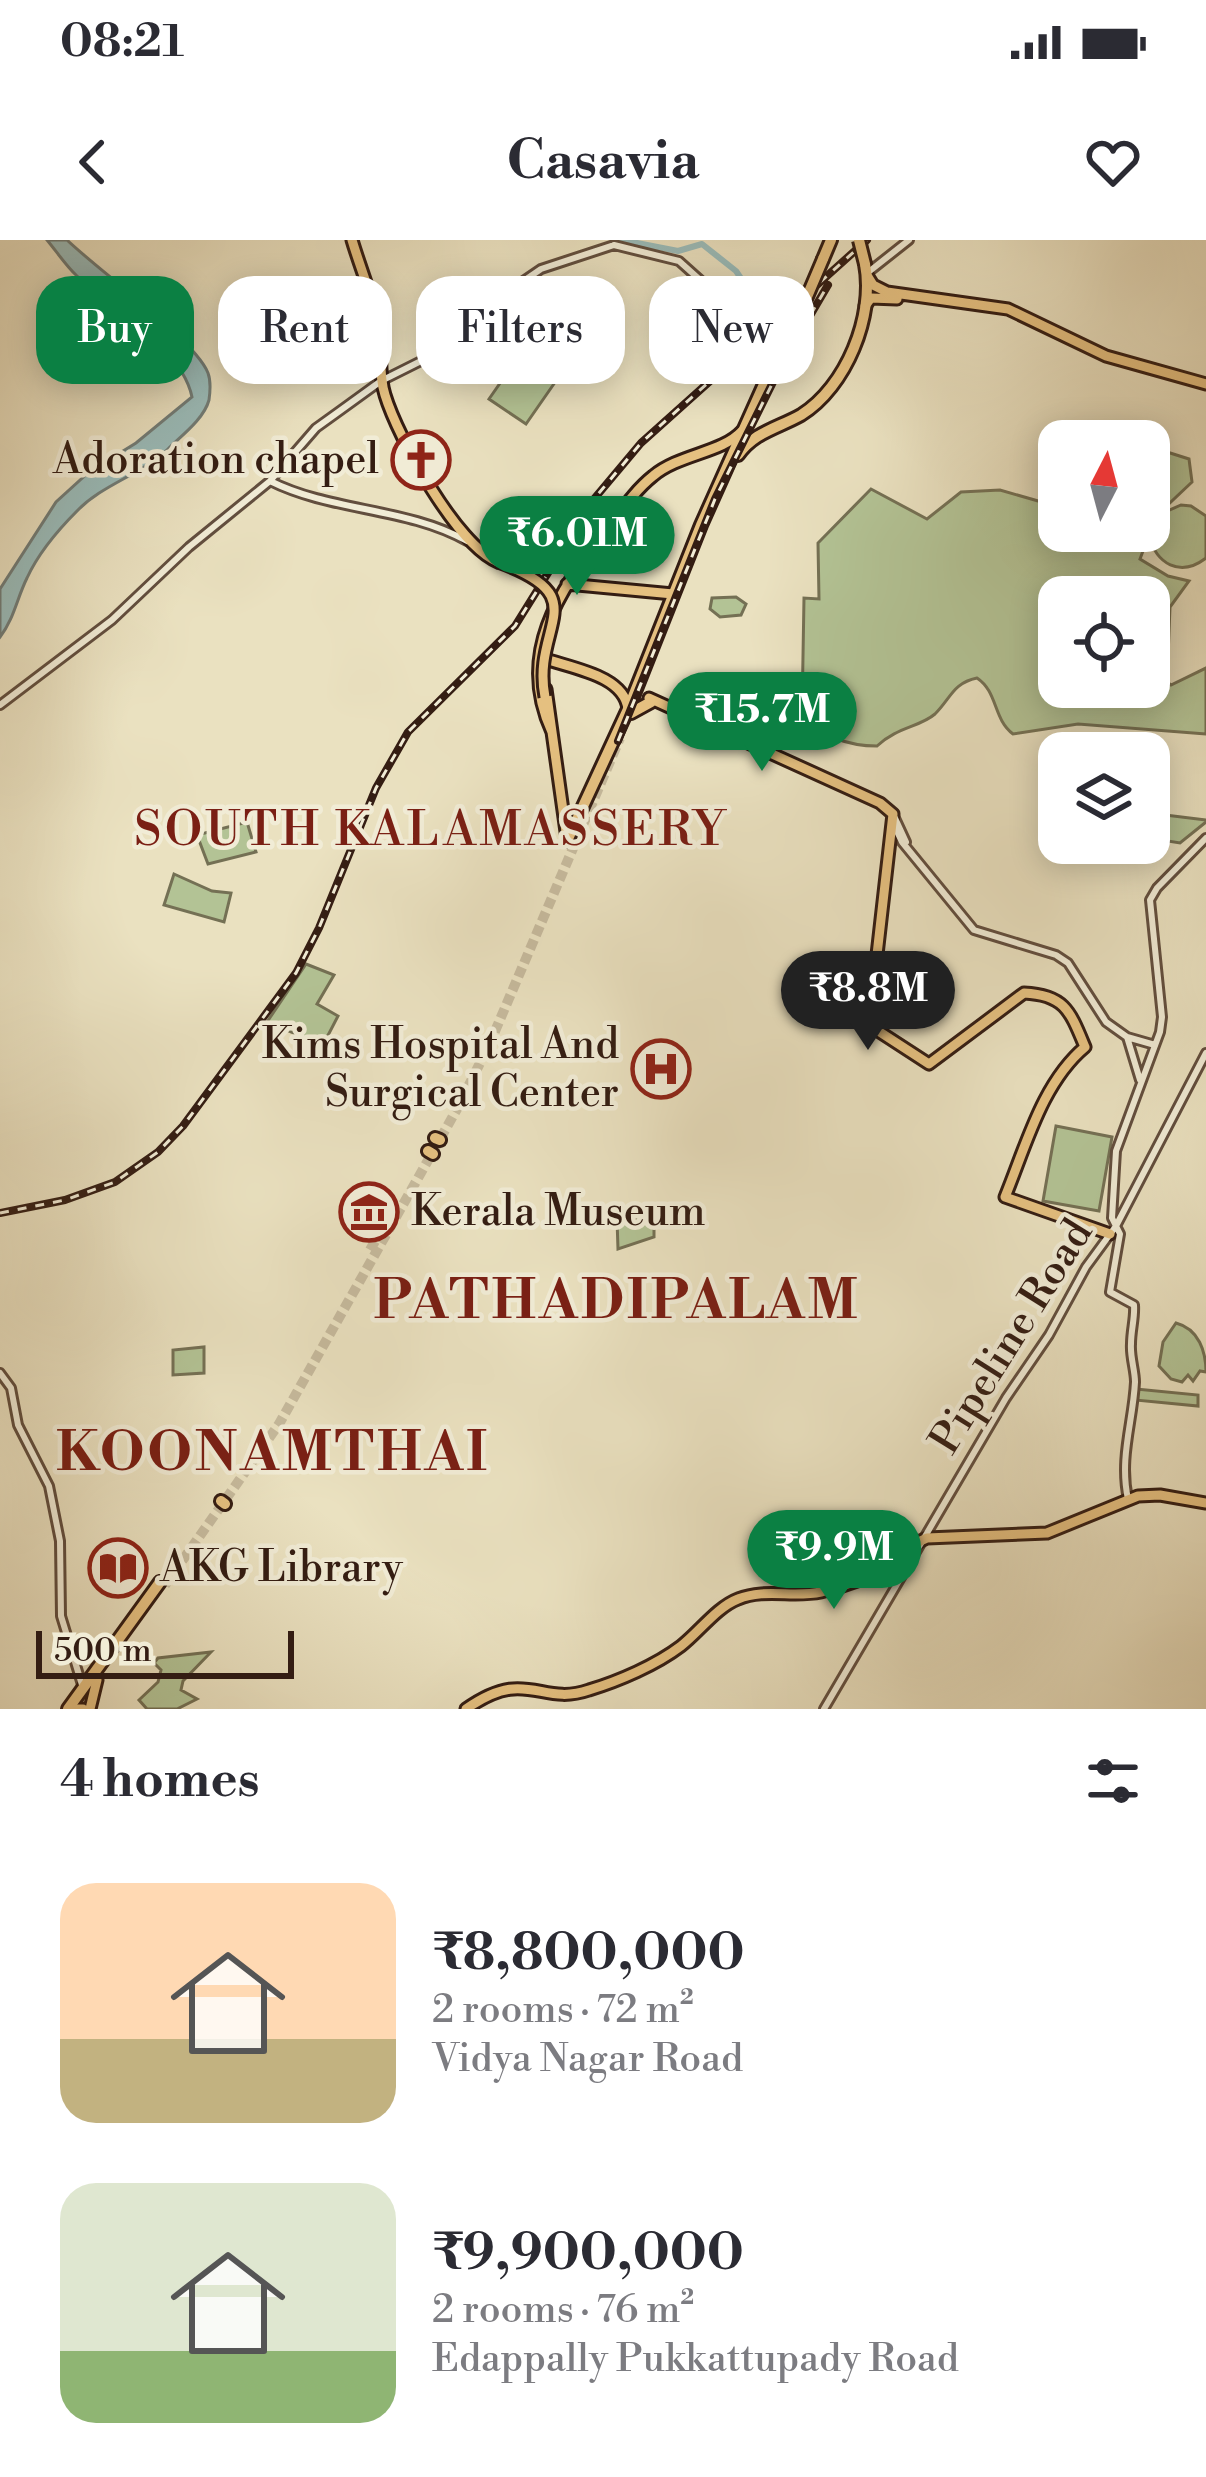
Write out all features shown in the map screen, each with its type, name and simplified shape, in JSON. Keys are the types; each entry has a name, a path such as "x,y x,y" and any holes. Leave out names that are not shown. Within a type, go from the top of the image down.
{"highway":[{"path":"813,276 828,240"},
{"path":"735,455 768,430 806,412 826,394 849,355 865,306 866,269 860,240"},
{"path":"571,831 629,711 643,698 644,675 673,594 766,384"},
{"path":"768,430 756,424 769,384"},
{"path":"721,445 735,455"},
{"path":"644,675 701,532"},
{"path":"629,711 643,698"},
{"path":"162,1584 97,1680 79,1709 83,1688 162,1584"}],"main road":[{"path":"352,240 363,276"},
{"path":"866,269 873,285 887,292 1008,309 1106,356 1175,379"},
{"path":"865,306 868,299 878,297 1000,312 1114,364 1206,387"},
{"path":"382,384 417,465 470,543 498,562 532,576 555,601 542,671 571,831"},
{"path":"546,708 543,658 564,590 651,477 695,452 736,438 746,427"},
{"path":"564,590 673,594"},
{"path":"543,658 616,686 644,675"},
{"path":"616,686 629,711"},
{"path":"643,698 889,811 869,1025 929,1064 1024,993 1060,1000 1085,1047 1066,1061 1054,1083 1005,1197 1113,1230"},
{"path":"466,1709 506,1688 575,1694 592,1690 674,1651 733,1600 764,1593 826,1591 885,1567 927,1538 1047,1533 1128,1499 1160,1495 1206,1503"}],"street":[{"path":"866,269 908,240"},
{"path":"392,375 423,359 489,302 541,269 615,243 679,261 695,276"},
{"path":"0,705 112,620 269,481 316,428 377,384"},
{"path":"269,481 348,508 424,520 470,543"},
{"path":"889,811 902,842 974,930 1068,962 1097,1012 1127,1037 1155,1045"},
{"path":"1128,1499 1124,1473 1135,1381 1130,1345 1135,1313 1134,1305 1110,1292 1120,1234 1113,1230 1113,1168 1162,1017 1150,900 1206,838"},
{"path":"1127,1037 1141,1083"},
{"name":"Pipeline Road","path":"824,1709 1004,1401 1113,1230 1206,1053"},
{"path":"0,1373 11,1388 11,1415 49,1486 60,1541 61,1616 83,1688"}],"green space":[{"path":"499,384 554,384 526,424 489,399"},
{"path":"1170,453 1189,459 1192,482 1170,503"},
{"path":"871,489 927,519 961,492 1000,490 1038,501 1038,552 1143,552 1140,559 1168,576 1038,576 1038,708 1170,708 1170,684 1206,668 1206,734 1078,724 1013,734 977,678 957,687 935,714 877,746 836,739 802,715 804,598 819,599 818,543"},
{"path":"1191,506 1206,516 1206,558 1178,567 1157,554 1170,552 1170,510"},
{"path":"1170,576 1189,581 1170,607"},
{"path":"736,597 746,604 741,615 720,617 710,609 712,598"},
{"path":"1170,816 1206,820 1206,822 1180,843 1170,841"},
{"path":"247,822 256,852 208,864 197,835"},
{"path":"174,874 212,891 231,893 224,922 164,905"},
{"path":"306,964 334,975 317,1004 338,1016 323,1045 267,1022"},
{"path":"1056,1126 1112,1137 1099,1211 1043,1201"},
{"path":"617,1219 654,1219 654,1237 618,1249"},
{"path":"1176,1323 1190,1330 1203,1349 1206,1372 1200,1371 1193,1381 1188,1375 1182,1382 1171,1379 1159,1366 1163,1342"},
{"path":"204,1347 204,1373 173,1375 173,1350"},
{"path":"1136,1389 1198,1395 1198,1406 1135,1400"},
{"path":"211,1652 183,1681 181,1690 197,1699 177,1709 147,1709 139,1700 158,1682 161,1670 154,1663 158,1658"}],"water":[{"path":"47,240 67,240 110,276 77,276"},
{"path":"194,353 208,373 206,407 168,449 87,502 63,526 32,569 0,637 0,589 56,502 192,397 188,384 194,384"}],"waterway":[{"path":"622,240 678,251 702,244 739,276"}],"tunnel":[{"path":"165,1585 279,1424 457,1109 490,1043 620,738"},
{"path":"370,1250 390,1215"}],"railway":[{"path":"0,1213 65,1200 115,1182 158,1152 183,1126 296,973 376,788 408,732 515,626 594,499 641,443 867,240"},
{"path":"618,741 715,499 784,360 828,285"}],"place":[{"name":"Adoration chapel","path":"421,460"},
{"name":"Kims Hospital And Surgical Center","path":"661,1069"},
{"name":"Kerala Museum","path":"369,1212"},
{"name":"AKG Library","path":"118,1568"}],"district":[{"name":"SOUTH KALAMASSERY","path":"431,831"},
{"name":"PATHADIPALAM","path":"617,1302"},
{"name":"KOONAMTHAI","path":"273,1454"}]}
